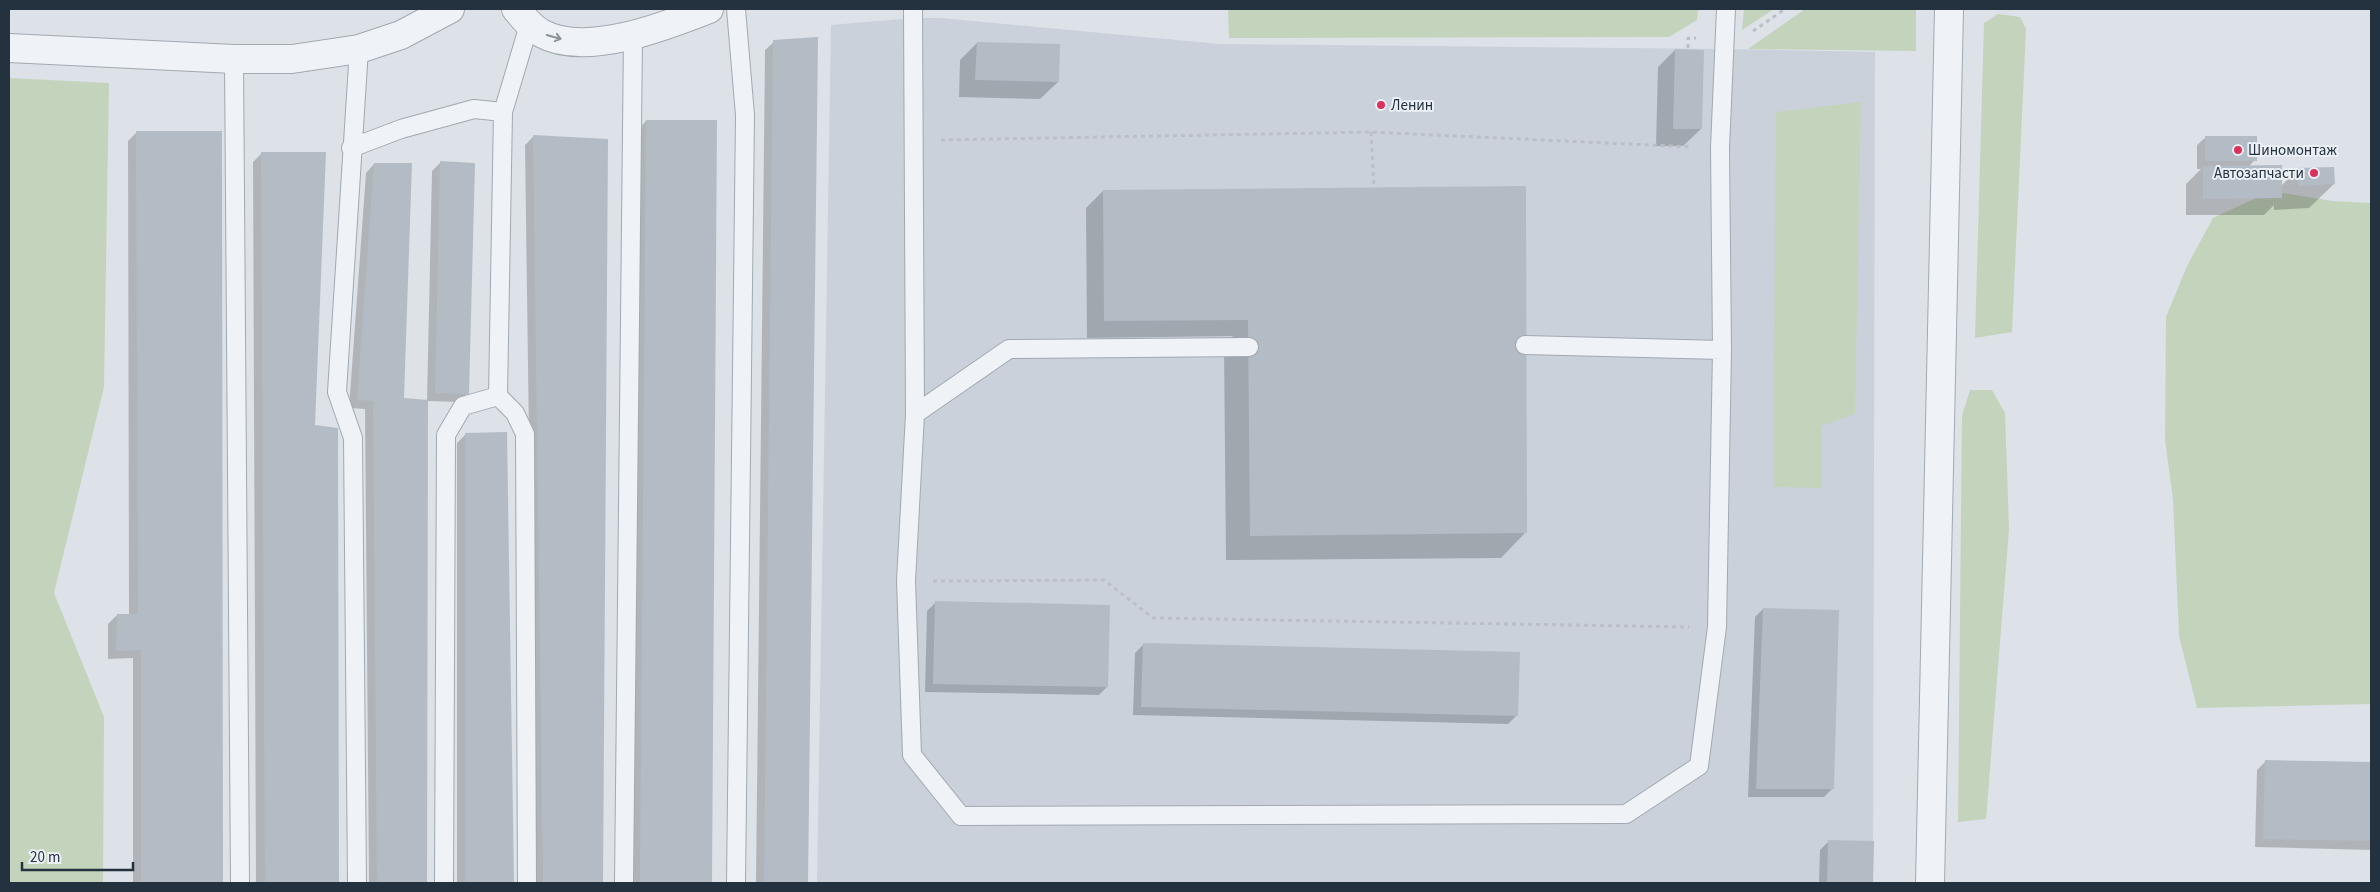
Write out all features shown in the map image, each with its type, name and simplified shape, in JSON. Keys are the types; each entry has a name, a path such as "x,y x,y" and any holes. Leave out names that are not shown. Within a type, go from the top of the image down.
{"street":[{"path":"9,48 234,59 292,59 359,49 401,35 450,9"},
{"path":"523,17 543,34 571,42 633,36 709,9"},
{"path":"1930,883 1949,9"}],"lane":[{"path":"736,9 744,115 736,883"},
{"path":"913,9 915,414 906,581 912,755 961,816 1626,814 1699,766 1717,627 1722,350 1720,148 1726,9"},
{"path":"523,17 503,112 498,396 515,413 525,434 527,883"},
{"path":"624,883 633,36"},
{"path":"357,883 353,438 337,392 351,148 359,49"},
{"path":"234,59 240,883"},
{"path":"351,148 400,129 474,110 503,112"},
{"path":"1526,346 1722,350"},
{"path":"915,414 1009,349 1249,347"},
{"path":"444,883 446,435 463,406 498,396"}],"path":[{"path":"1371,132 1374,187"},
{"path":"914,140 1371,132 1720,148"},
{"path":"906,581 1104,580 1153,618 1717,627"}],"shaded area":[{"path":"913,18 940,18 1220,44 1875,52 1873,883 817,883 831,25"}],"green space":[{"path":"1228,9 1698,9 1697,20 1669,37 1229,38"},
{"path":"1744,9 1774,9 1742,30"},
{"path":"1805,9 1916,9 1916,51 1748,49"},
{"path":"1998,14 2020,17 2026,29 2012,332 1975,338 1984,23"},
{"path":"9,78 109,83 104,387 54,593 104,717 103,883 9,883"},
{"path":"1861,102 1855,414 1821,426 1822,488 1773,487 1776,112"},
{"path":"2271,191 2333,201 2371,203 2371,704 2197,708 2179,636 2173,499 2165,440 2166,317 2187,266 2213,218"},
{"path":"1970,390 1992,390 2005,413 2009,529 1986,819 1958,822 1962,416"}],"building":[{"path":"818,37 808,883 764,883 773,40"},
{"path":"977,42 1060,44 1059,82 975,80"},
{"path":"1675,49 1704,50 1702,129 1673,129"},
{"path":"646,120 717,120 712,883 640,883"},
{"path":"136,131 222,131 223,883 141,883 141,650 116,651 117,614 138,614"},
{"path":"533,135 608,139 603,883 543,883"},
{"path":"2205,136 2257,136 2257,161 2205,161"},
{"path":"261,152 326,152 315,425 338,428 339,883 265,883"},
{"path":"440,161 475,163 469,394 435,393"},
{"path":"374,163 412,163 404,398 428,400 427,883 377,883 373,401 357,400"},
{"path":"2282,165 2282,198 2203,199 2203,166"},
{"path":"2334,167 2335,184 2298,186 2297,168"},
{"path":"1526,186 1527,533 1250,536 1248,320 1104,321 1103,190"},
{"path":"507,432 514,883 465,883 465,433"},
{"path":"935,601 1110,605 1108,687 933,684"},
{"path":"1763,608 1839,610 1834,789 1756,789"},
{"path":"1143,643 1520,652 1518,716 1141,707"},
{"path":"2265,760 2371,762 2371,841 2263,839"},
{"path":"1828,840 1874,841 1873,883 1827,883"}],"place":[{"name":"Ленин","path":"1381,105"},
{"name":"Шиномонтаж","path":"2238,150"},
{"name":"Автозапчасти","path":"2314,173"}]}
